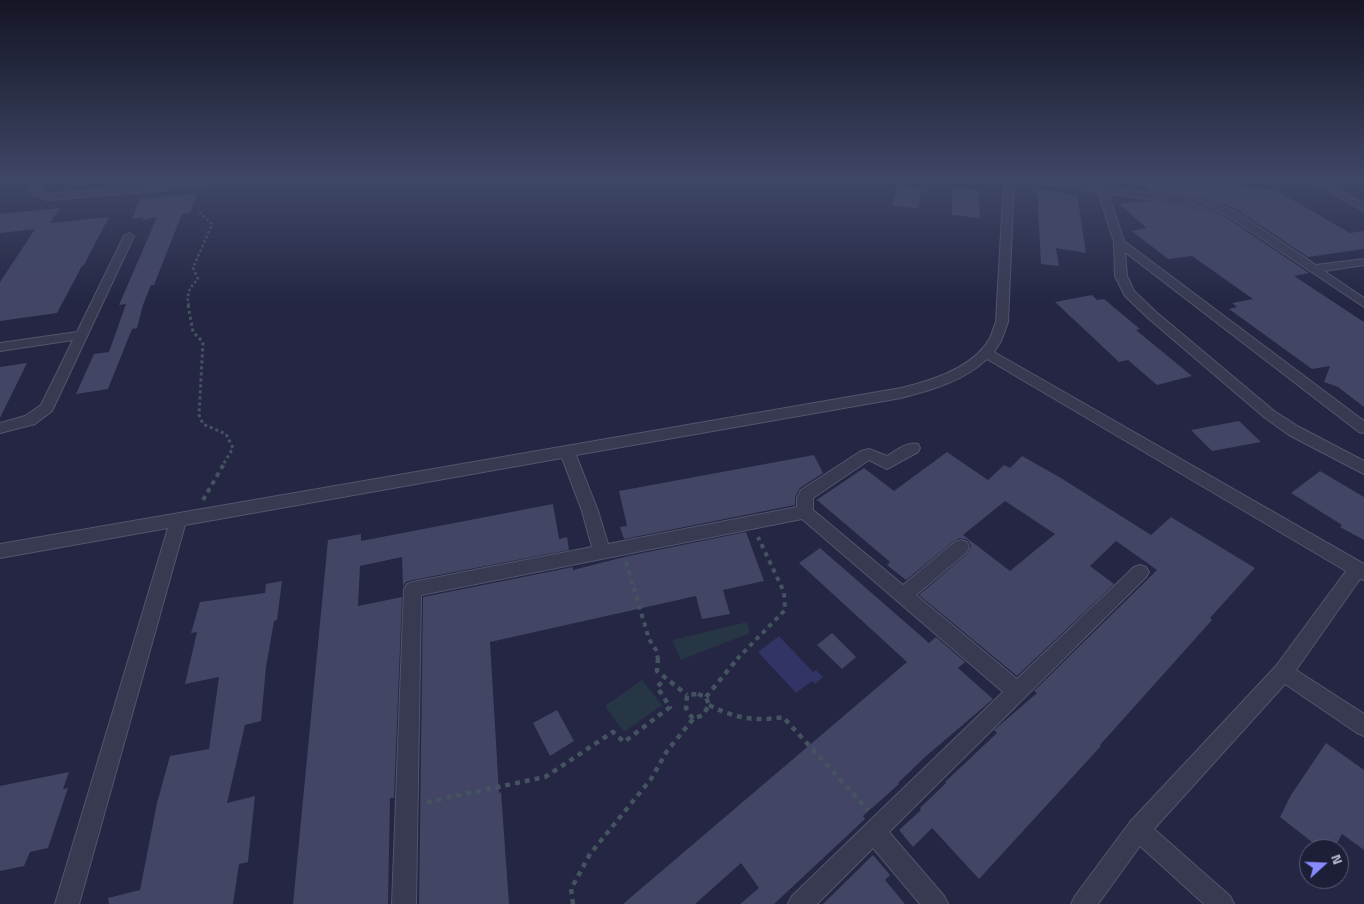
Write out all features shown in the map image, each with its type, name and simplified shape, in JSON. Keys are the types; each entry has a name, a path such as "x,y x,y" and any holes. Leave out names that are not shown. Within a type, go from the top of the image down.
{"street":[{"path":"0,551 925,387 963,370 985,352 995,340 1002,322 1007,222"},
{"path":"1113,222 1119,242 1120,276 1129,293 1152,315 1269,414 1294,432 1364,468"},
{"path":"1244,222 1364,303"},
{"path":"0,428 30,420 48,408 129,236"},
{"path":"1119,242 1364,428"},
{"path":"1313,269 1364,262"},
{"path":"0,347 83,336"},
{"path":"985,352 1360,571 1283,672 1138,830 1083,904"},
{"path":"913,448 887,462 866,454 807,494 805,498 805,512 1016,692"},
{"path":"567,451 590,511 602,551"},
{"path":"404,904 413,589 805,512"},
{"path":"67,904 185,518"},
{"path":"903,595 961,547"},
{"path":"800,904 1140,572"},
{"path":"1283,672 1364,726"},
{"path":"878,828 936,904"},
{"path":"1138,830 1222,904"}],"path":[{"path":"185,518 212,485 233,448 226,434 203,424 198,416 201,404 203,342 193,332 187,297 190,287 198,279 193,268 212,224 210,222"},
{"path":"706,698 732,664 785,610 784,592 751,522"},
{"path":"622,547 649,638 657,648 659,662 657,671 664,680 676,686 687,696"},
{"path":"407,806 545,777 613,732 624,742 670,707 657,687 664,680"},
{"path":"687,696 698,694 706,698 709,705 746,720 783,717 878,828"},
{"path":"687,696 686,708 693,719"},
{"path":"573,904 571,889 590,854 651,779 667,751 693,719 703,715 709,705"}],"shaded area":[{"path":"747,622 750,633 681,660 672,640"},
{"path":"779,636 813,672 816,670 823,677 815,684 812,681 796,693 758,652"},
{"path":"642,680 662,705 624,732 605,706"}],"building":[{"path":"0,222 106,222 57,313 0,321 0,282 35,229 0,233"},
{"path":"155,222 179,222 154,285 151,285 143,305 137,328 132,329 108,389 76,394 94,354 109,352 126,304 119,305"},
{"path":"1039,222 1081,222 1086,253 1056,248 1059,266 1041,264"},
{"path":"1140,222 1233,222 1309,273 1294,276 1364,322 1364,407 1338,387 1324,382 1330,366 1312,369 1229,309 1237,307 1232,303 1253,299 1192,256 1168,259 1132,231 1147,228"},
{"path":"1255,222 1331,222 1350,233 1364,231 1364,249 1308,257"},
{"path":"1092,295 1097,300 1104,299 1140,329 1136,330 1192,376 1157,385 1128,360 1119,362 1055,302"},
{"path":"27,363 0,418 0,367"},
{"path":"1239,421 1261,442 1212,451 1191,430"},
{"path":"947,452 988,480 1004,465 1010,468 1022,456 1061,478 1151,535 1171,517 1255,568 1210,618 1212,620 1101,746 979,879 932,828 913,847 899,830 921,810 920,808 945,782 997,733 994,730 1037,693 1034,691 1157,570 1116,541 1090,566 1114,584 1017,676 919,595 968,553 971,546 968,540 960,538 954,541 906,580 887,565 890,562 817,500 815,501 864,468 894,491","holes":["1005,501 1055,534 1010,571 963,535"]},
{"path":"814,455 823,473 800,488 795,497 795,505 624,539 620,527 627,526 619,491"},
{"path":"1320,471 1364,497 1364,540 1340,527 1342,525 1291,493"},
{"path":"553,504 559,539 567,537 569,550 413,580 406,582 403,586 402,557 360,566 358,606 402,597 394,798 390,798 388,904 293,904 328,540 361,534 361,541"},
{"path":"746,532 764,581 723,590 730,614 702,619 696,596 490,642 499,793 501,792 509,904 419,904 423,597 573,567 573,570 628,556"},
{"path":"820,548 929,643 936,637 965,662 958,668 993,699 925,757 899,784 863,816 865,819 774,904 740,904 759,888 741,863 695,904 623,904 907,662 799,563"},
{"path":"282,581 277,620 274,621 266,667 261,721 245,725 227,803 255,796 248,862 239,864 233,904 109,904 108,898 140,890 157,803 170,756 209,749 219,677 185,684 197,632 191,633 200,602 265,593 266,584"},
{"path":"832,633 856,657 842,669 817,645"},
{"path":"557,710 574,741 550,756 533,723"},
{"path":"1326,743 1364,770 1364,850 1342,834 1339,839 1308,839 1280,817 1291,795"},
{"path":"69,772 63,789 68,788 48,848 30,852 24,866 0,871 0,786"},
{"path":"873,855 890,875 885,880 905,904 823,904"}]}
